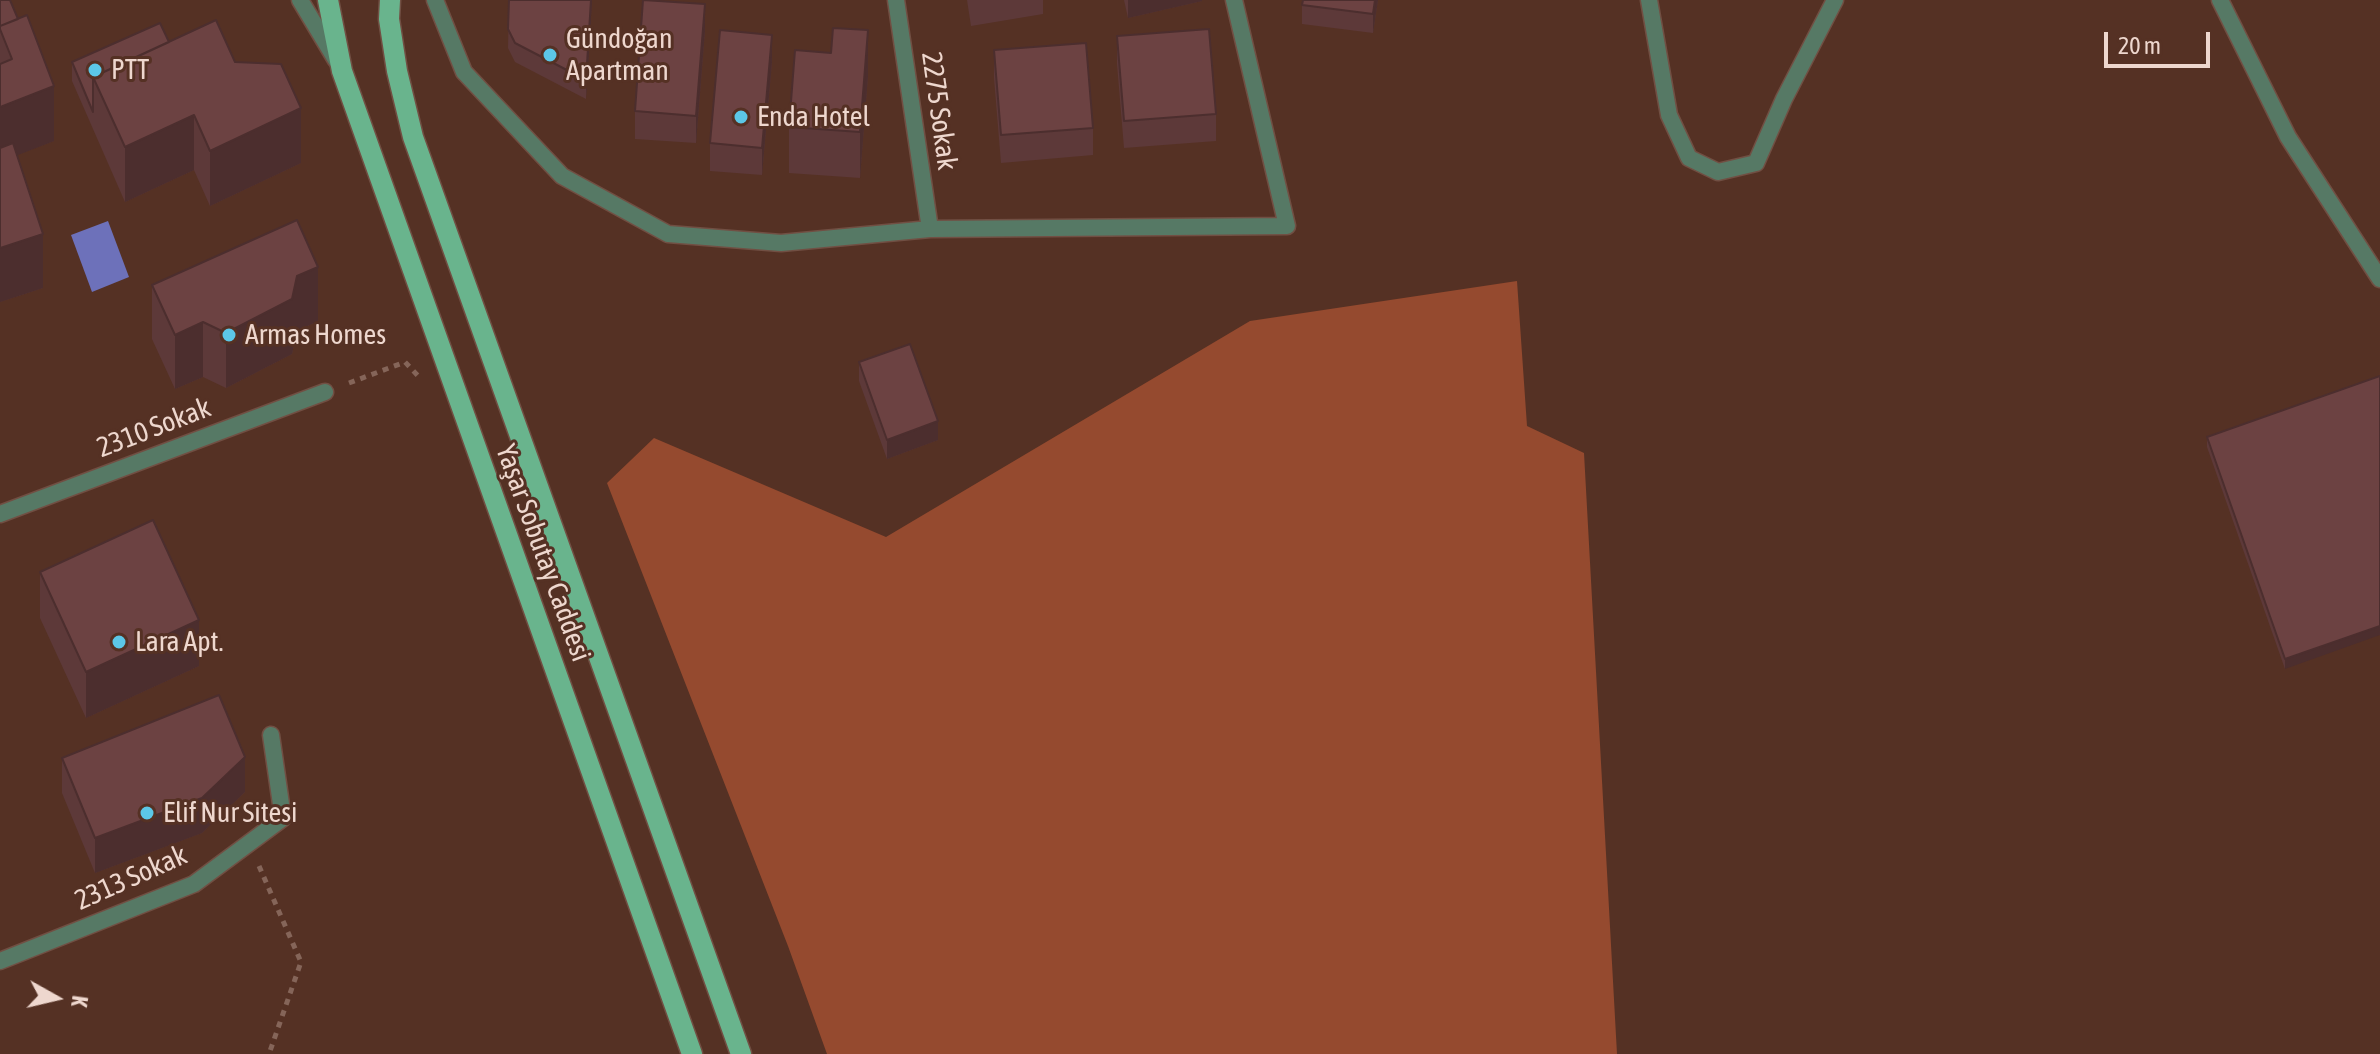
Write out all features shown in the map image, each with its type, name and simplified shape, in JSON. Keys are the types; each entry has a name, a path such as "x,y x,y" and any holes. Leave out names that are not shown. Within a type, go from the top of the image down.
{"main road":[{"name":"Yaşar Sobutay Caddesi","path":"328,0 342,71 692,1054"},
{"path":"390,0 389,19 397,71 413,137 741,1054"}],"street":[{"path":"300,0 342,71"},
{"path":"435,0 464,72 562,176 668,234 781,243 930,229 1287,226 1234,0"},
{"name":"2275 Sokak","path":"896,0 930,229"},
{"path":"1649,0 1669,115 1689,158 1718,172 1756,163 1784,99 1835,0"},
{"path":"2220,0 2288,137 2380,279"},
{"name":"2310 Sokak","path":"0,514 325,392"},
{"name":"2313 Sokak","path":"0,961 194,884 283,818 271,735"}],"path":[{"path":"325,392 405,362 429,387"},
{"path":"249,843 301,962 269,1054"}],"shaded area":[{"path":"1517,281 1527,426 1584,453 1617,1054 827,1054 788,946 607,483 654,438 886,537 1250,321"}],"water":[{"path":"108,221 129,277 92,292 71,235"}],"building":[{"path":"0,0 10,0 18,19 0,26"},
{"name":"Gündoğan Apartman","path":"509,0 591,0 586,80 515,43 508,29"},
{"path":"643,0 705,4 696,116 635,111"},
{"path":"1303,0 1375,0 1373,14 1302,5"},
{"path":"27,15 54,86 0,107 0,64 12,59 0,26"},
{"path":"216,20 235,62 281,64 301,108 210,151 194,115 125,147 93,77"},
{"path":"160,23 169,42 93,77 93,112 72,62"},
{"path":"833,28 868,30 860,132 789,127 795,50 831,53"},
{"path":"1209,29 1216,114 1124,121 1117,36"},
{"name":"Enda Hotel","path":"720,30 772,35 762,148 710,143"},
{"path":"1086,43 1093,128 1001,135 994,50"},
{"path":"13,143 43,234 0,248 0,148"},
{"path":"297,220 318,267 297,276 292,299 226,333 203,322 175,335 152,285"},
{"path":"910,344 938,421 887,440 859,362"},
{"path":"2380,376 2380,626 2285,659 2207,437"},
{"path":"153,520 199,620 86,672 40,572"},
{"path":"219,695 245,757 202,798 95,838 62,758"}],"place":[{"name":"Gündoğan Apartman","path":"550,55"},
{"name":"PTT","path":"95,70"},
{"name":"Enda Hotel","path":"741,117"},
{"name":"Armas Homes","path":"229,335"},
{"name":"Lara Apt.","path":"119,642"},
{"name":"Elif Nur Sitesi","path":"147,813"}]}
